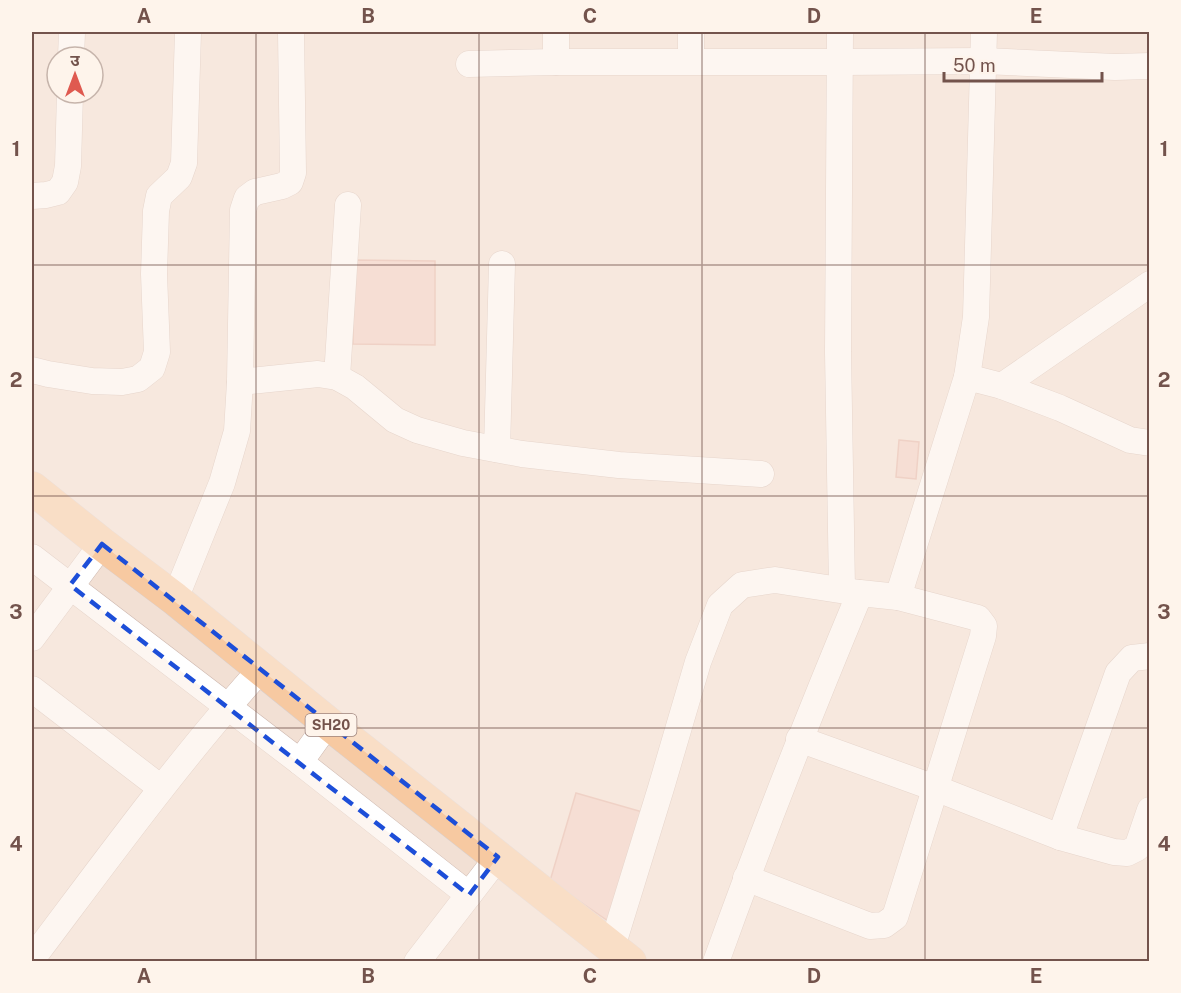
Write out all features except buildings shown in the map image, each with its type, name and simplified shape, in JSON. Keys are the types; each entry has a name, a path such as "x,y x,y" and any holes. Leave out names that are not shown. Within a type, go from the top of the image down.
{"main road":[{"name":"SH20","path":"32,488 621,954"}],"street":[{"path":"32,370 92,381 122,382 138,379 152,368 157,352 154,274 156,211 159,196 179,177 184,163 188,32"},
{"path":"175,599 222,483 237,431 243,210 246,198 255,192 290,182 292,173 291,32"},
{"path":"556,32 556,62"},
{"path":"691,32 691,61"},
{"path":"716,962 851,591 838,352 840,32"},
{"path":"898,597 967,377 976,317 984,32"},
{"path":"470,64 984,61 1115,67 1149,66"},
{"path":"32,196 58,192 65,182 68,166 70,105"},
{"path":"337,377 348,205"},
{"path":"497,449 502,264"},
{"path":"1002,386 1149,284"},
{"path":"240,382 318,374 337,377 355,387 395,420 417,430 463,443 522,454 619,465 761,474"},
{"path":"967,377 1002,386 1060,408 1130,440 1149,443"},
{"path":"32,638 102,544"},
{"path":"32,557 228,706 469,895"},
{"path":"621,954 661,788 698,662 720,605 742,585 776,579 898,597 978,618 984,626 983,636 895,917 884,926 870,926 746,878"},
{"path":"1060,837 1118,673 1132,658 1149,656"},
{"path":"32,959 161,788 262,668"},
{"path":"32,690 161,788"},
{"path":"300,762 328,723"},
{"path":"799,739 935,788 1060,837 1114,852 1127,853 1137,848 1149,810"},
{"path":"417,962 498,857"}],"highlighted area":[{"path":"102,544 498,857 469,895 70,585"}],"shaded area":[{"path":"32,32 1149,32 1149,961 32,961"}]}
